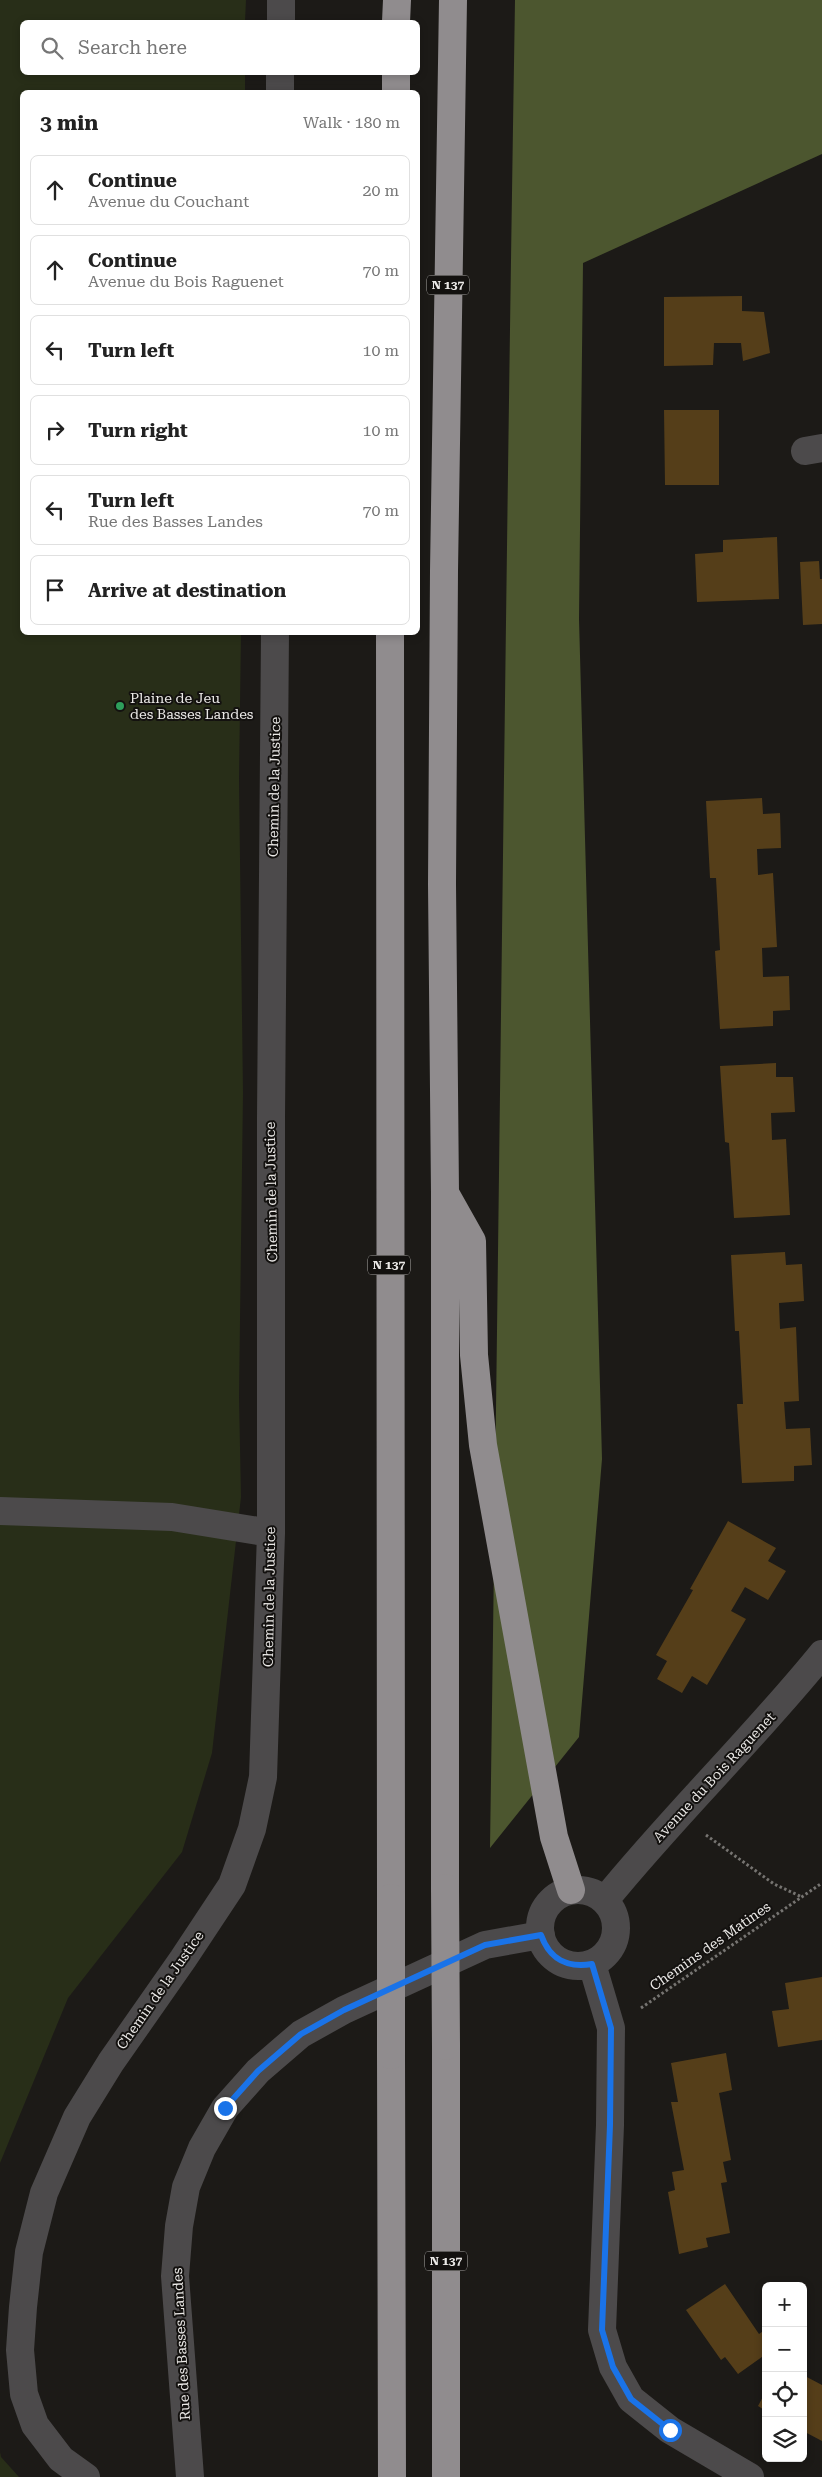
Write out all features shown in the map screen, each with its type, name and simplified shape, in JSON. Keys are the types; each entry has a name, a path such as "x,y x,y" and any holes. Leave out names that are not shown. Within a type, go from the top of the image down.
{"highway":[{"path":"396,20 397,0"},
{"name":"N 137","path":"446,2477 445,1192 442,1023 443,629 453,0"},
{"path":"396,75 396,90"},
{"name":"N 137","path":"390,635 388,980 392,2477"},
{"path":"445,1192 472,1240 474,1355 482,1445 554,1838 571,1890"}],"street":[{"path":"281,0 281,20"},
{"path":"280,75 280,90"},
{"name":"Chemin de la Justice","path":"86,2477 61,2459 40,2432 35,2425 24,2394 20,2350 29,2252 44,2193 77,2117 111,2062 232,1885 252,1829 264,1777 271,1533 270,1118 276,635"},
{"path":"0,1512 172,1517 271,1533"},
{"name":"Avenue du Bois Raguenet","path":"605,1900 677,1815 781,1704 822,1654"},
{"path":"571,1890 595,1893 605,1900 613,1910 617,1923 612,1947 604,1958 592,1964 579,1966 566,1964 554,1958 545,1948 540,1923 550,1901 559,1894 571,1890"},
{"name":"Rue des Basses Landes","path":"190,2477 175,2276 179,2226 186,2187 202,2148 225,2108 258,2071 301,2034 336,2014 485,1945 541,1935"},
{"path":"592,1964 611,2028 610,2125 602,2330 613,2367 631,2399 670,2430 750,2477"}],"path":[{"path":"677,1815 744,1860 774,1884 802,1897"},
{"name":"Chemins des Matines","path":"611,2028 822,1883"}],"green space":[{"name":"Plaine de Jeu des Basses Landes","path":"0,0 246,0 245,20 20,20 20,75 245,75 245,90 20,90 20,635 241,635 239,780 243,1093 239,1397 241,1497 212,1753 182,1852 68,1998 0,2163"},
{"path":"515,0 822,0 822,154 583,263 579,619 602,1459 579,1737 490,1848 508,462"},
{"path":"0,2452 1,2457 19,2477 0,2477"}],"building":[{"path":"742,296 742,311 764,312 770,353 743,361 741,343 714,343 713,365 664,366 664,297"},
{"path":"664,410 719,410 719,485 665,485"},
{"path":"777,537 779,599 697,602 695,554 723,552 723,540"},
{"path":"819,561 820,579 822,579 822,624 803,625 800,562"},
{"path":"762,798 763,814 780,813 781,848 757,849 758,875 773,873 777,947 762,948 763,977 789,976 790,1010 773,1011 773,1026 720,1029 715,951 720,950 716,878 710,878 706,801"},
{"path":"776,1063 776,1077 793,1077 795,1112 771,1113 772,1140 786,1139 790,1215 734,1218 729,1143 725,1142 720,1066"},
{"path":"785,1252 786,1265 802,1264 804,1301 779,1303 780,1329 796,1327 799,1401 784,1402 786,1429 810,1428 812,1465 794,1466 794,1481 742,1483 737,1404 743,1404 739,1331 735,1331 731,1255"},
{"path":"728,1521 776,1548 768,1561 786,1571 768,1600 745,1587 731,1611 746,1619 707,1685 692,1676 682,1693 657,1679 667,1661 656,1655 693,1590 690,1589"},
{"path":"822,1977 822,2040 778,2047 772,2011 789,2009 785,1983"},
{"path":"726,2053 732,2090 719,2093 731,2160 723,2162 727,2182 721,2183 730,2233 706,2238 708,2247 679,2254 668,2192 675,2190 672,2172 684,2170 671,2102 678,2102 671,2063"},
{"path":"725,2284 759,2334 762,2332 762,2357 738,2374 725,2357 721,2360 686,2310"},
{"path":"807,2377 822,2385 822,2441 807,2433"},
{"path":"762,2398 762,2408 758,2406"}],"place":[{"name":"Plaine de Jeu des Basses Landes","path":"120,706"}],"route":[{"path":"225,2108 258,2071 301,2034 344,2010 485,1945 541,1935 545,1948 554,1958 566,1964 579,1966 592,1964 611,2028 610,2125 602,2330 613,2367 631,2399 670,2430"}]}
